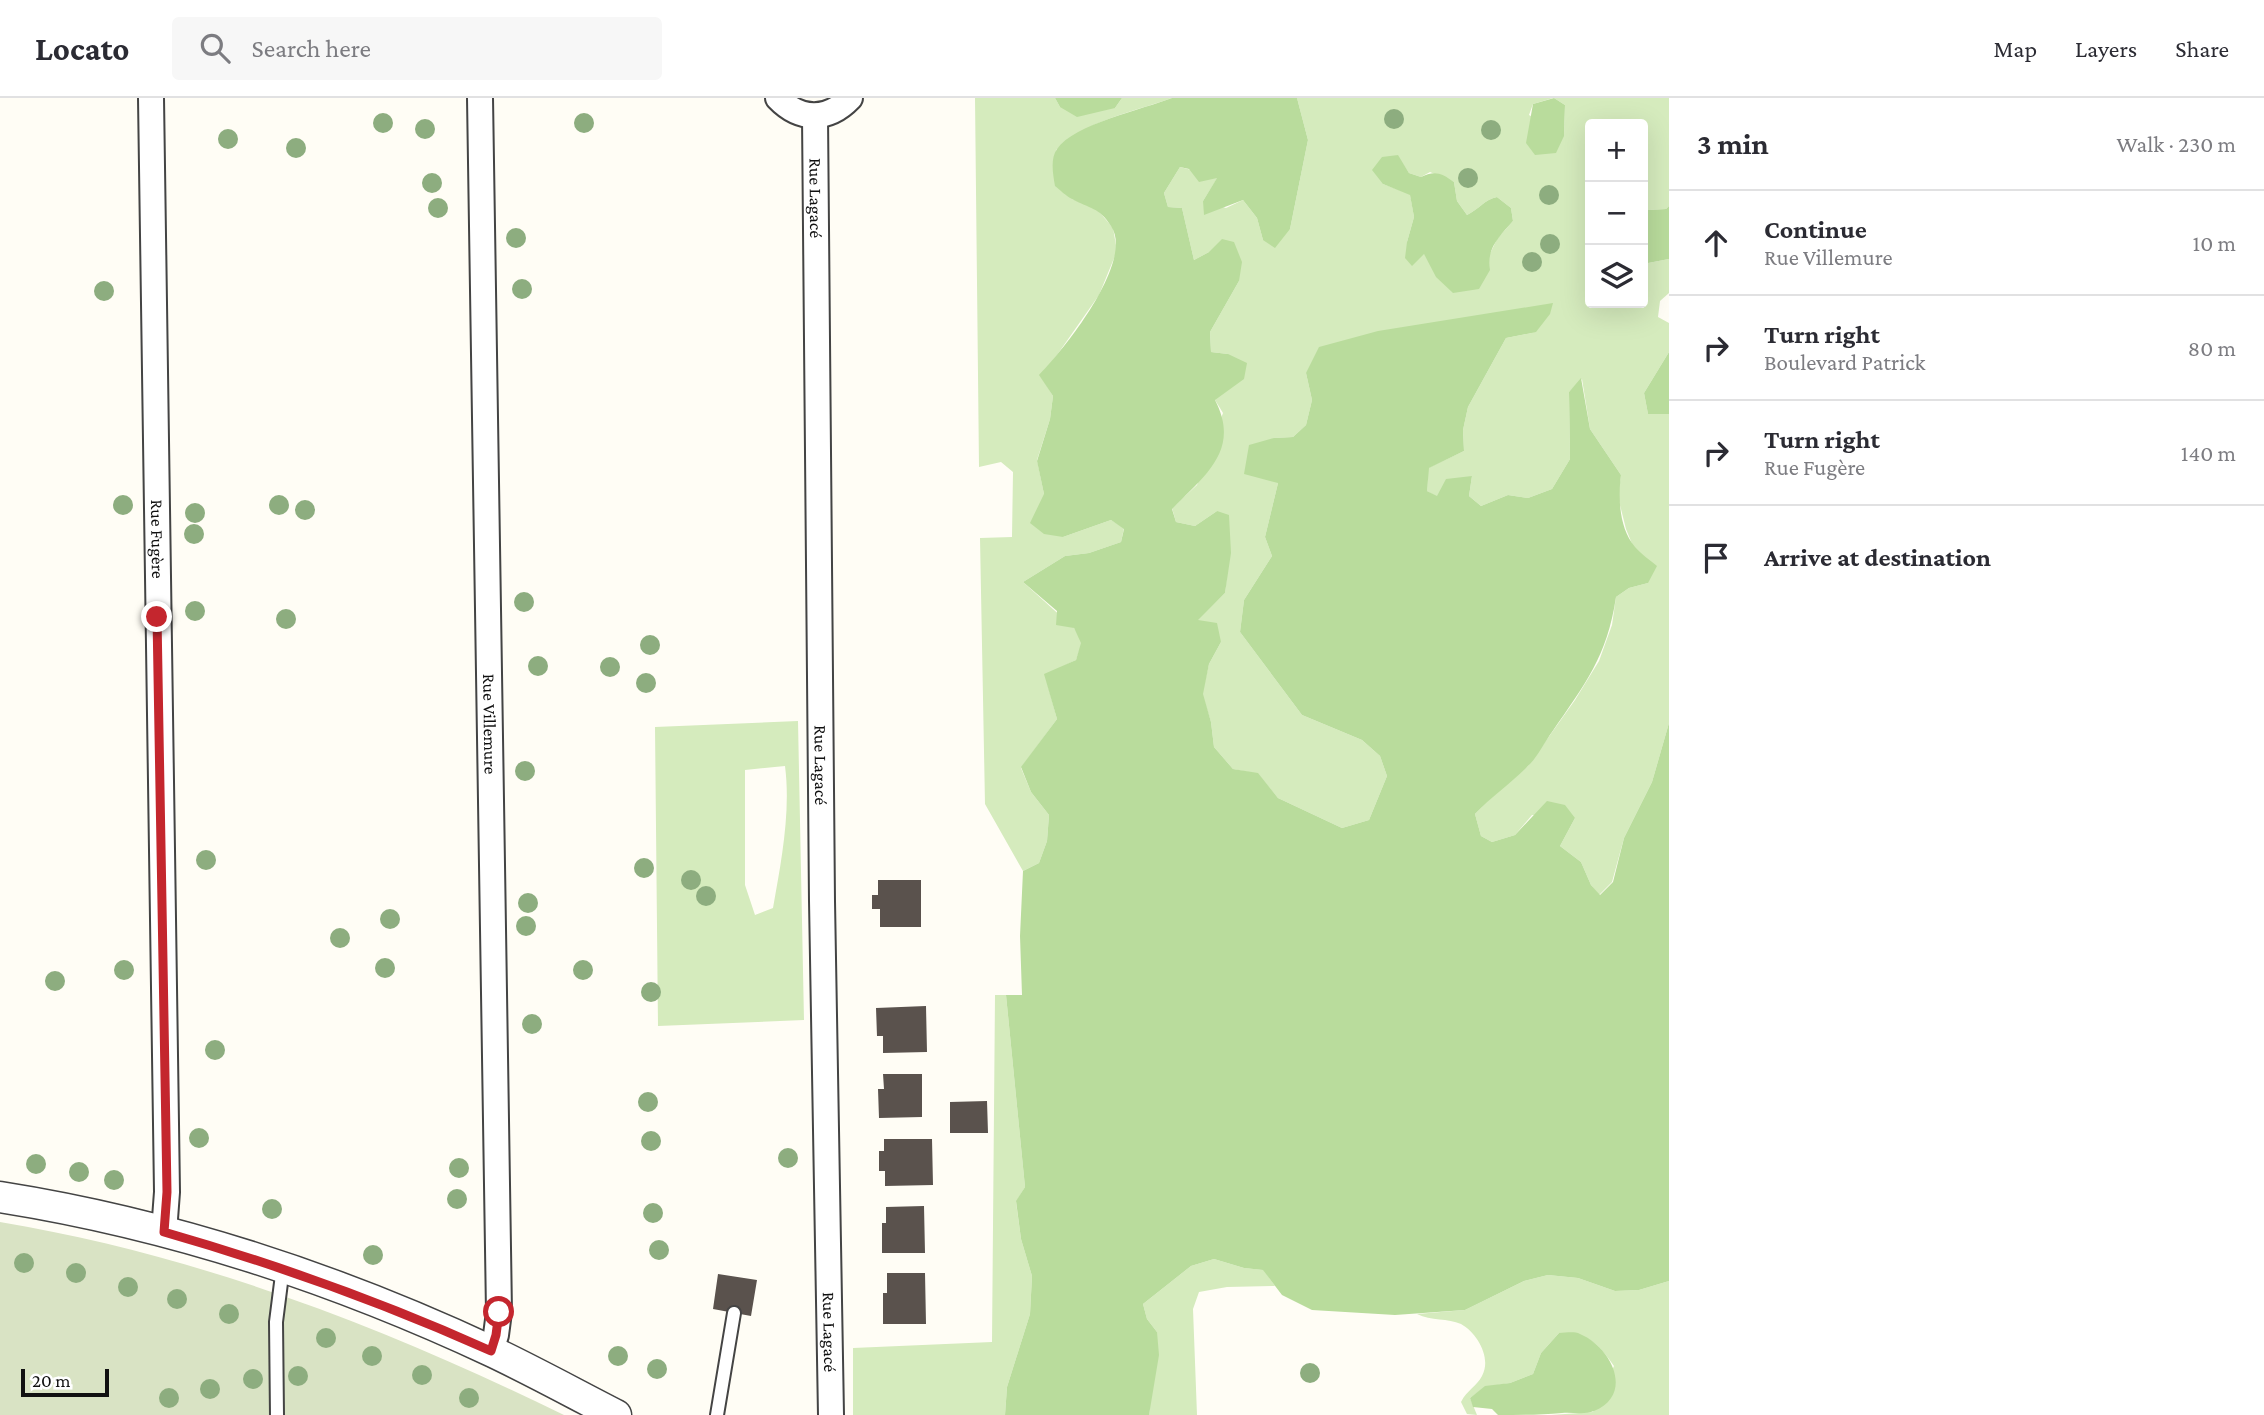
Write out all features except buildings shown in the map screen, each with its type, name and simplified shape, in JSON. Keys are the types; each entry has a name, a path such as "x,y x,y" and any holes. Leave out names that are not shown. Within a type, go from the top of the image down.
{"street":[{"name":"Rue Fugère","path":"151,98 167,1192 164,1232"},
{"name":"Rue Villemure","path":"480,98 499,1312 491,1351"},
{"path":"778,98 787,108 800,114 815,116 829,114 842,107 850,98"},
{"name":"Rue Lagacé","path":"815,116 822,901 831,1415"},
{"path":"0,1197 164,1232 283,1267 378,1302 491,1351 616,1415"}],"lane":[{"path":"277,1415 276,1322 283,1267"},
{"path":"716,1415 734,1313"}],"green space":[{"path":"975,98 1055,98 1060,107 1115,108 1122,98 1172,98 1096,124 1056,150 1072,199 1096,208 1113,228 1117,251 1099,295 1050,365 1040,375 1053,396 1050,419 1037,460 1044,494 1063,537 1111,520 1124,528 1121,542 1089,553 1065,556 1023,582 1074,628 1082,643 1076,660 1045,675 1057,719 1021,768 1031,792 1049,815 1047,841 1039,863 1023,871 985,804 980,538 1012,537 1013,472 1001,462 979,467"},
{"path":"1055,98 1122,98 1115,108 1077,117 1060,107"},
{"path":"1172,98 1297,98 1308,140 1290,229 1275,248 1263,240 1257,218 1243,200 1204,215 1203,201 1217,178 1199,182 1189,169 1180,167 1164,193 1168,207 1182,208 1194,260 1209,252 1222,239 1234,242 1242,262 1239,281 1210,332 1211,352 1228,354 1247,363 1244,379 1215,400 1222,418 1222,447 1207,473 1172,509 1176,522 1195,526 1217,511 1229,515 1231,553 1225,593 1198,620 1217,623 1221,642 1209,664 1203,694 1211,722 1214,747 1233,769 1258,773 1278,798 1342,828 1369,820 1387,776 1380,756 1362,740 1302,715 1240,632 1244,600 1272,556 1265,537 1278,483 1244,474 1249,445 1274,438 1293,437 1306,425 1312,400 1306,373 1319,347 1378,331 1553,303 1550,314 1536,332 1506,338 1468,407 1463,430 1464,451 1429,468 1427,491 1437,496 1446,479 1472,476 1469,496 1481,506 1508,495 1528,498 1552,489 1570,459 1569,392 1581,378 1590,429 1621,475 1620,503 1626,531 1635,547 1657,566 1648,583 1629,588 1616,597 1607,637 1593,669 1534,759 1475,814 1481,836 1492,842 1515,835 1547,801 1565,805 1575,818 1560,846 1581,862 1591,885 1600,895 1613,882 1624,838 1652,782 1669,723 1669,1281 1639,1290 1615,1291 1578,1278 1548,1275 1524,1281 1465,1310 1395,1315 1312,1310 1282,1295 1263,1270 1244,1268 1214,1259 1191,1266 1143,1304 1147,1319 1157,1332 1159,1355 1149,1415 1005,1415 1007,1387 1030,1314 1032,1276 1021,1239 1016,1201 1025,1187 1006,995 1022,995 1020,936 1023,871 1039,863 1047,841 1049,815 1031,792 1021,767 1057,719 1044,674 1076,660 1081,643 1074,628 1056,625 1057,611 1023,582 1065,556 1089,553 1121,542 1124,529 1111,520 1063,537 1044,534 1030,523 1044,494 1037,461 1050,419 1053,396 1039,375 1064,346 1093,304 1113,261 1116,241 1111,226 1102,215 1070,198 1055,186 1053,162 1057,149 1078,132 1110,118"},
{"path":"1297,98 1553,98 1533,104 1529,115 1564,136 1565,105 1554,98 1669,98 1669,206 1666,209 1648,209 1648,119 1585,119 1585,308 1648,308 1648,263 1669,259 1669,293 1660,301 1658,317 1669,323 1669,352 1644,393 1648,414 1669,414 1669,723 1652,782 1624,838 1612,882 1599,895 1591,885 1581,862 1560,846 1575,818 1532,815 1515,835 1492,842 1481,836 1475,814 1498,790 1528,766 1575,700 1599,661 1612,625 1616,597 1629,588 1648,583 1626,529 1618,497 1621,475 1590,429 1582,379 1569,392 1570,459 1552,489 1528,498 1508,495 1481,506 1469,496 1472,476 1437,497 1427,491 1428,468 1464,451 1463,430 1468,407 1506,338 1536,332 1306,373 1312,400 1306,425 1293,437 1274,438 1278,483 1265,537 1272,556 1244,600 1240,632 1302,715 1362,740 1380,756 1387,776 1369,820 1342,828 1278,798 1258,774 1233,769 1214,747 1211,722 1202,694 1209,664 1221,642 1197,620 1225,593 1227,575 1217,511 1195,526 1176,522 1172,508 1197,485 1223,413 1215,400 1228,354 1211,352 1210,332 1239,281 1209,252 1194,260 1182,208 1168,207 1164,193 1180,167 1218,177 1203,201 1226,208 1243,200 1257,218 1263,240 1290,229 1308,140","holes":["1397,155 1409,173 1421,177 1430,172 1454,182 1457,201 1467,215 1497,197 1511,208 1513,221 1497,239 1488,258 1437,277 1424,253 1407,242 1414,217 1410,194 1383,184"]},
{"path":"1554,98 1565,105 1564,136 1556,153 1535,155 1526,143 1533,104"},
{"path":"1398,155 1409,173 1421,177 1438,174 1454,182 1457,201 1467,215 1497,197 1511,208 1513,221 1492,249 1490,270 1479,289 1453,293 1436,277 1424,254 1412,266 1405,258 1414,217 1410,195 1383,184 1372,170 1382,157"},
{"path":"1669,206 1669,259 1648,263 1648,209 1666,209"},
{"path":"1669,352 1669,414 1648,414 1644,393"},
{"path":"798,721 804,1020 658,1026 655,727","holes":["785,766 787,783 784,837 773,908 755,915 745,885 745,770"]},
{"path":"995,995 1006,995 1025,1187 1016,1202 1021,1239 1032,1276 1030,1314 1007,1387 1005,1415 853,1415 853,1348 992,1342"},
{"path":"0,1222 74,1236 146,1254 289,1298 428,1352 564,1415 0,1415"},
{"path":"1214,1259 1244,1268 1264,1270 1275,1286 1227,1287 1199,1292 1193,1309 1197,1415 1149,1415 1157,1332 1147,1319 1143,1304 1191,1266"},
{"path":"1548,1275 1578,1278 1615,1291 1639,1290 1669,1281 1669,1415 1551,1415 1593,1412 1614,1366 1591,1341 1569,1333 1559,1333 1541,1353 1533,1374 1510,1383 1485,1387 1470,1398 1477,1415 1467,1414 1461,1402 1485,1369 1481,1347 1472,1333 1461,1324 1417,1314 1465,1310 1524,1281"},
{"path":"1559,1333 1580,1334 1591,1340 1609,1360 1616,1383 1613,1394 1606,1403 1587,1413 1530,1415 1498,1415 1492,1409 1473,1407 1470,1398 1485,1386 1510,1383 1533,1374 1541,1353"}],"route":[{"path":"157,617 167,1192 164,1232 334,1285 491,1351 499,1312"}]}
